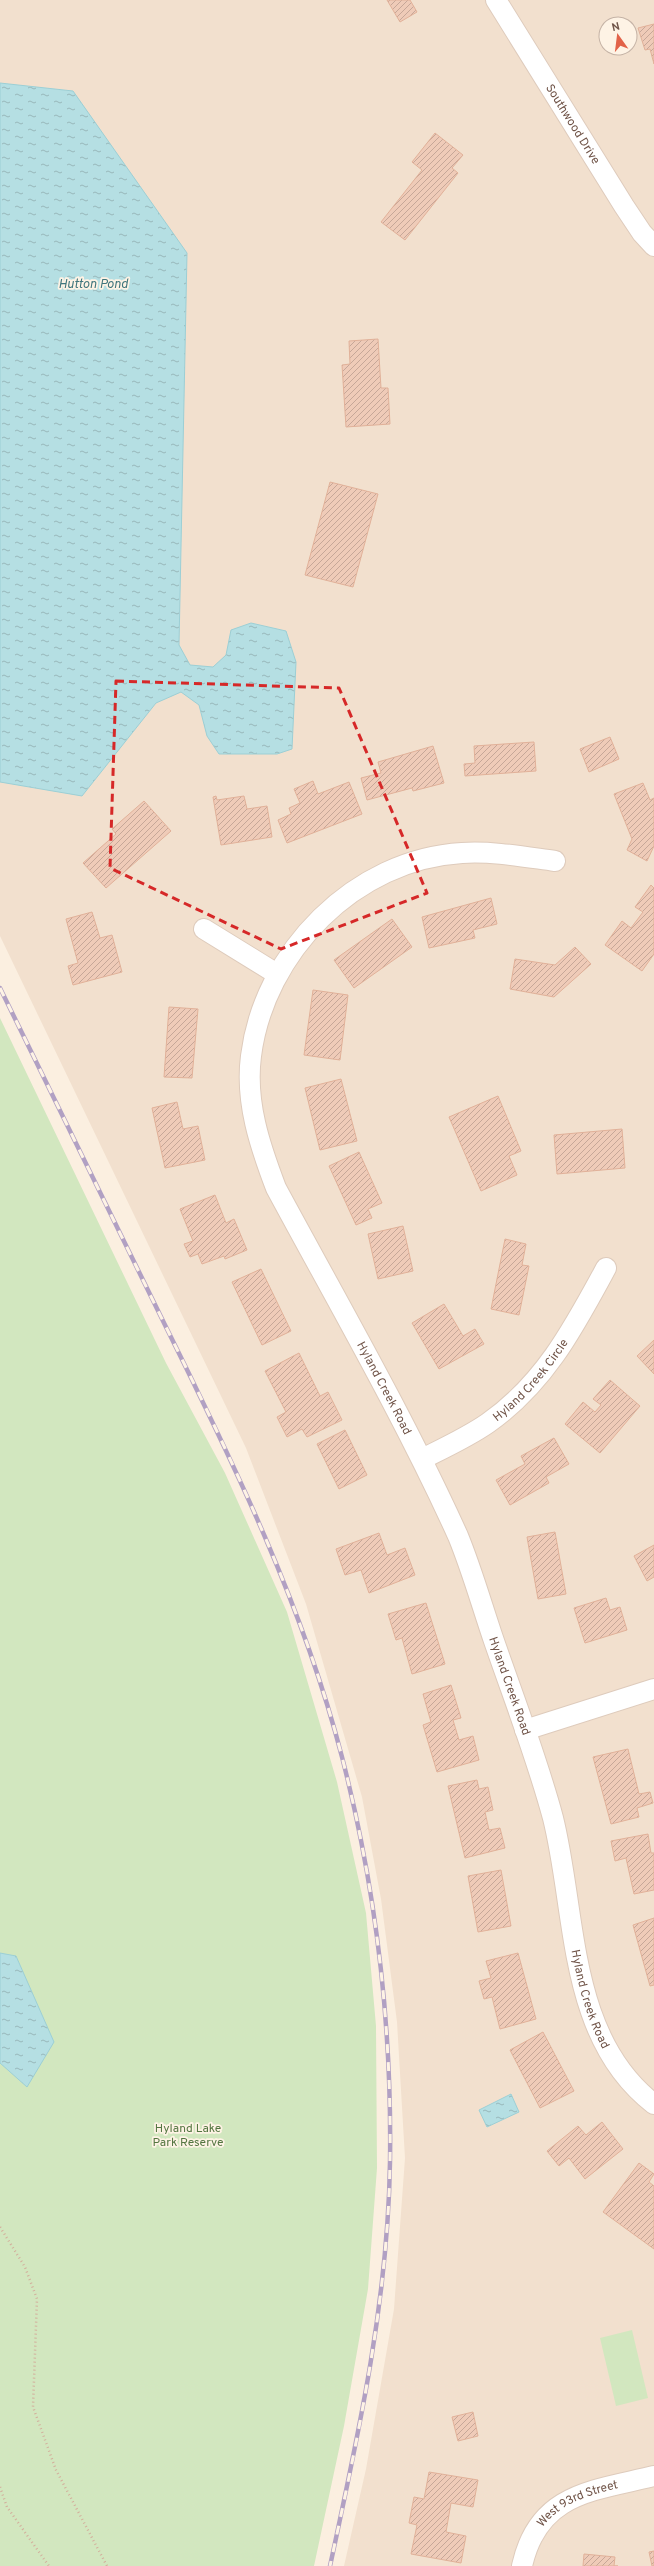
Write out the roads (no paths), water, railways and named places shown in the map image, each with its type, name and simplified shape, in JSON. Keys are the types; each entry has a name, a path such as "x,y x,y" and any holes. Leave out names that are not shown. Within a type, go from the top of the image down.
{"street":[{"name":"Southwood Drive","path":"496,0 624,206 642,233 654,246"},
{"name":"Hyland Creek Road","path":"555,861 507,855 462,853 417,862 376,877 337,902 304,934 277,974 260,1012 251,1057 251,1102 260,1146 276,1188 422,1459 459,1539 525,1730 552,1817 566,1879 584,1992 596,2027 618,2065 645,2097 654,2104"},
{"path":"204,929 277,974"},
{"name":"Hyland Creek Circle","path":"422,1459 488,1423 527,1391 558,1353 606,1268"},
{"path":"525,1730 654,1689"},
{"name":"West 93rd Street","path":"523,2562 531,2534 547,2514 566,2500 590,2492 654,2476"}],"water":[{"name":"Hutton Pond","path":"0,83 73,91 187,253 179,645 190,665 213,667 226,655 231,630 251,623 286,631 296,662 292,749 277,754 219,754 207,736 199,705 181,692 156,703 82,796 0,782"},
{"path":"0,1953 16,1956 54,2042 27,2087 0,2063"},
{"path":"511,2094 519,2112 487,2127 479,2110"}],"railway":[{"path":"0,988 216,1430 265,1536 308,1645 342,1757 354,1807 373,1907 380,1958 388,2060 390,2162 388,2213 378,2315 361,2416 330,2566"}],"park label":[{"name":"Hyland Lake Park Reserve","path":"188,2135"}]}
